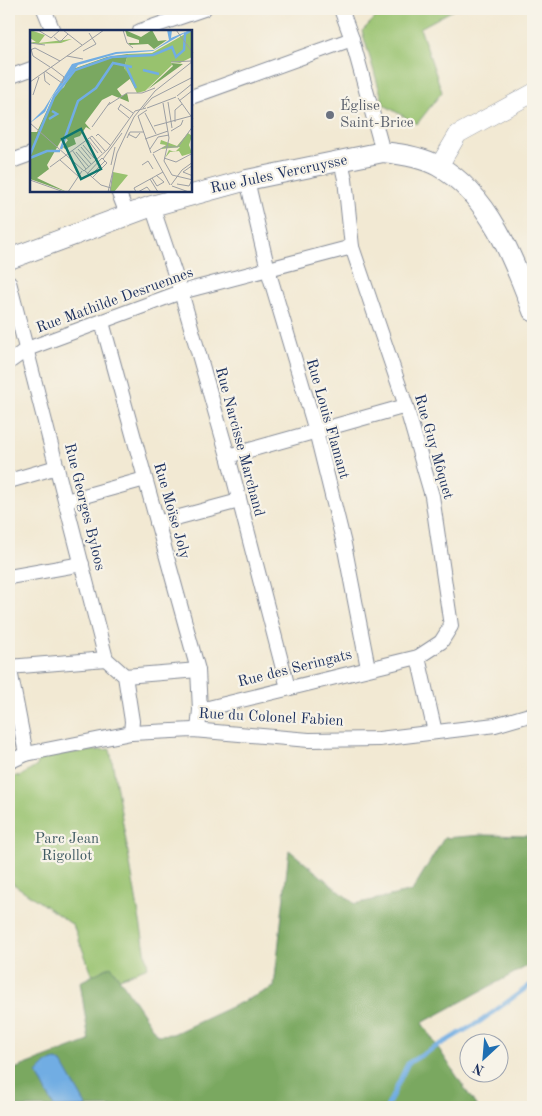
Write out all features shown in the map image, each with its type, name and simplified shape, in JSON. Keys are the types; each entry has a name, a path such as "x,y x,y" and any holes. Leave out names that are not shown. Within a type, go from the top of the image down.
{"main road":[{"name":"Rue Jules Vercruysse","path":"9,260 127,214 246,180 383,152 406,154 439,166"},
{"path":"439,166 477,199 491,220 518,268 533,311"}],"street":[{"path":"44,9 53,30"},
{"path":"143,30 204,9"},
{"path":"341,9 352,39 383,152"},
{"path":"192,96 352,39"},
{"path":"9,77 30,69"},
{"path":"439,166 458,134 533,93"},
{"path":"9,162 30,154"},
{"name":"Rue Guy Môquet","path":"341,161 345,179 352,247 406,406 432,496 451,626 441,642 418,657"},
{"name":"Rue Louis Flamant","path":"246,180 268,270 316,431 344,544 368,668"},
{"path":"118,192 127,214"},
{"name":"Rue Narcisse Marchand","path":"152,206 181,292 228,456 288,688"},
{"name":"Rue Mathilde Desruennes","path":"9,362 27,349 181,292 352,247"},
{"name":"Rue Georges Byloos","path":"9,282 106,659"},
{"name":"Rue Moïse Joly","path":"102,322 198,670 200,710"},
{"path":"228,456 406,406"},
{"path":"9,481 57,467"},
{"path":"66,501 145,479"},
{"path":"158,523 239,502"},
{"path":"9,577 82,564"},
{"path":"418,657 435,732"},
{"name":"Rue des Seringats","path":"200,710 418,657"},
{"path":"26,754 9,666 106,659 125,676 132,721 131,733"},
{"path":"125,676 198,670"},
{"path":"198,730 200,710"},
{"name":"Rue du Colonel Fabien","path":"9,762 26,754 131,733 198,730 309,740 379,739 495,725 533,714"}],"green space":[{"path":"384,9 455,9 420,28 442,92 417,124 384,105 362,31"},
{"name":"Parc Jean Rigollot","path":"110,749 148,967 97,987 73,925 9,881 9,780 18,775 19,777 37,766 39,756"},
{"path":"482,835 533,836 533,963 422,1023 460,1081 460,1084 462,1084 477,1107 9,1107 9,1071 89,1041 80,982 111,966 157,1035 173,1034 274,987 289,850 355,904 412,891 444,838"}],"water":[{"path":"56,1060 62,1063 87,1107 54,1107 37,1073 47,1063"}],"waterway":[{"path":"387,1107 408,1063 481,1021 533,983"}],"place":[{"name":"Église Saint-Brice","path":"330,115"}]}
